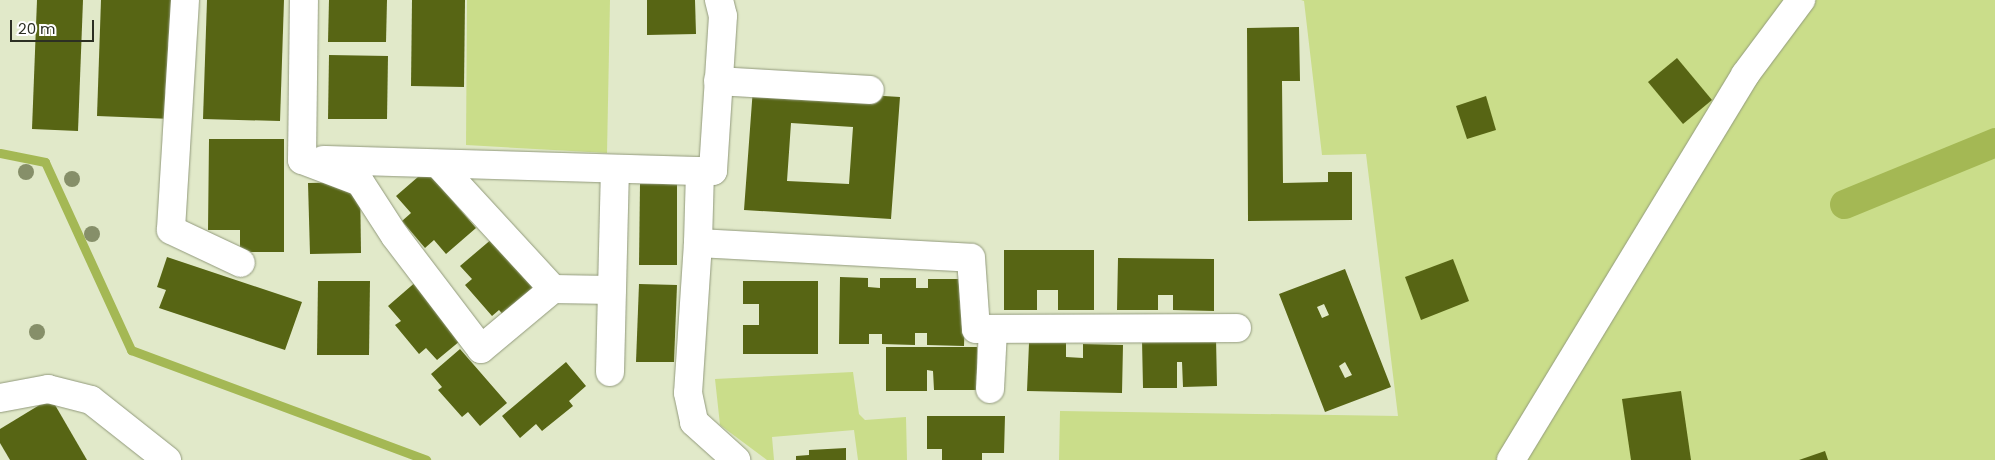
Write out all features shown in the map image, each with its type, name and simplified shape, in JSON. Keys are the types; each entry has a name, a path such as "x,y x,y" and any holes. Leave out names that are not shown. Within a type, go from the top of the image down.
{"street":[{"path":"185,0 170,230 241,263"},
{"path":"302,160 304,0"},
{"path":"302,160 713,171 723,16 719,0"},
{"path":"1511,460 1745,75 1801,0"},
{"path":"718,82 870,90"},
{"path":"302,160 360,182 395,236 481,349 553,289 612,290"},
{"path":"438,164 553,289"},
{"path":"610,372 615,168"},
{"path":"700,171 698,243 688,393 694,422 736,460"},
{"path":"698,243 971,258 976,329 1237,328"},
{"path":"990,389 993,329"},
{"path":"0,398 48,389 91,400 167,460"}],"green space":[{"path":"467,0 610,0 607,153 466,145"},
{"path":"1301,0 1995,0 1995,460 1059,460 1060,411 1398,416 1366,154 1322,155 1304,1"},
{"path":"853,372 859,414 865,420 906,417 907,460 858,460 854,430 772,437 774,460 767,460 720,425 715,379"}],"building":[{"path":"37,0 83,0 78,131 32,129"},
{"path":"101,0 177,0 172,119 97,116"},
{"path":"207,0 284,0 280,121 203,119"},
{"path":"329,0 387,0 386,42 328,42"},
{"path":"412,0 465,0 464,87 411,86"},
{"path":"647,0 695,0 696,34 647,35"},
{"path":"1299,27 1300,81 1282,81 1283,183 1328,182 1328,172 1352,172 1352,220 1248,221 1247,28"},
{"path":"329,55 388,56 387,119 328,119"},
{"path":"1677,58 1712,100 1683,124 1648,82"},
{"path":"753,88 900,97 891,219 744,210","holes":["791,123 853,127 849,184 787,181"]},
{"path":"1486,96 1496,130 1467,139 1456,106"},
{"path":"209,139 284,139 284,252 240,252 240,230 208,230"},
{"path":"426,170 476,228 446,254 434,240 425,248 402,221 411,213 396,196"},
{"path":"360,182 361,253 310,254 308,183"},
{"path":"640,184 677,184 677,265 639,265"},
{"path":"493,238 546,299 513,326 499,310 492,316 465,285 472,279 460,266"},
{"path":"1004,250 1094,250 1094,310 1058,310 1058,290 1037,290 1037,310 1004,310"},
{"path":"167,257 302,302 285,350 159,308 166,290 157,287"},
{"path":"1118,258 1214,259 1214,311 1173,310 1173,295 1158,295 1158,310 1117,310"},
{"path":"1453,259 1469,301 1421,320 1405,277"},
{"path":"1345,269 1391,387 1325,412 1279,294","holes":["1324,304 1329,315 1322,318 1317,307","1345,362 1352,375 1345,378 1339,366"]},
{"path":"840,277 868,278 868,287 880,288 880,278 916,278 916,288 928,288 928,279 966,279 964,346 927,345 927,333 915,333 915,345 882,344 882,334 869,334 869,344 839,344"},
{"path":"418,280 466,336 437,360 426,348 419,354 395,325 401,321 388,306"},
{"path":"318,281 370,281 369,355 317,355"},
{"path":"743,281 818,281 818,354 743,354 743,325 759,325 759,304 743,304"},
{"path":"639,284 677,285 674,362 636,362"},
{"path":"1216,338 1217,386 1183,387 1182,362 1177,362 1177,388 1143,388 1142,340"},
{"path":"1029,343 1066,343 1066,357 1083,358 1083,344 1123,345 1122,393 1027,391"},
{"path":"886,347 977,347 977,390 934,390 933,371 927,370 927,391 886,391"},
{"path":"460,349 507,403 480,426 468,412 462,417 438,390 442,387 431,374"},
{"path":"566,362 586,386 569,401 573,406 542,431 536,424 520,438 502,416"},
{"path":"1681,391 1691,460 1631,460 1622,399"},
{"path":"51,398 87,460 10,460 0,443 0,429"},
{"path":"927,416 1005,416 1004,453 982,453 982,460 942,460 942,449 927,449"},
{"path":"846,448 846,460 796,460 796,456 809,455 809,450"},
{"path":"1825,451 1828,460 1799,460"}],"waterway":[{"path":"1844,204 1995,142"},
{"path":"0,153 45,162 131,350 426,460"}]}
